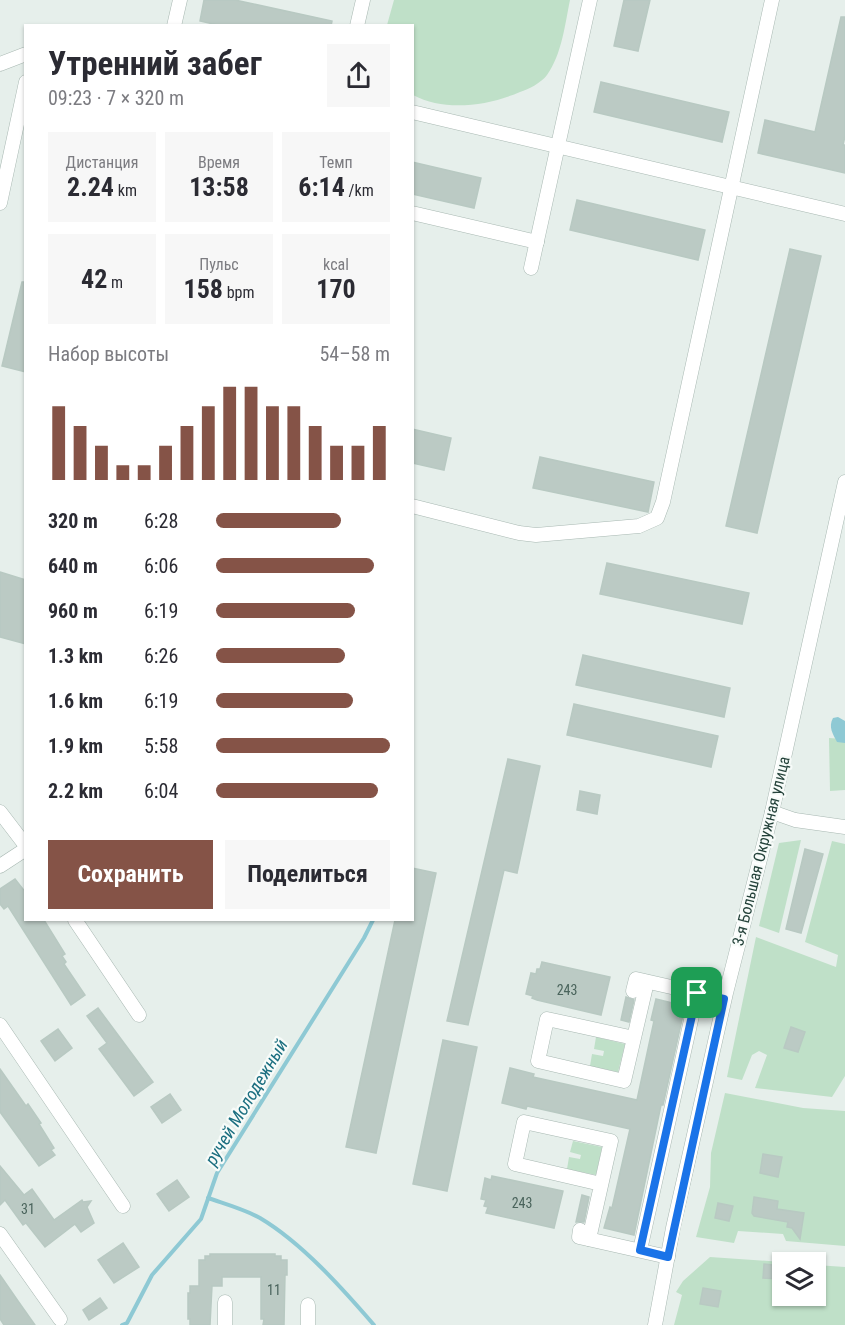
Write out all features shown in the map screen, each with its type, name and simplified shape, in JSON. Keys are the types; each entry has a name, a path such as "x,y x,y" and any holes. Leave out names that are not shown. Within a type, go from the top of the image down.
{"street":[{"path":"174,24 180,0"},
{"path":"357,24 363,0"},
{"path":"531,268 590,0"},
{"path":"414,507 519,533 536,535 639,526 657,518 663,502 772,0"},
{"path":"0,64 24,55"},
{"path":"0,203 24,91"},
{"path":"414,112 845,214"},
{"path":"414,213 537,242"},
{"name":"3-я Большая Окружная улица","path":"655,1325 724,999 772,812 845,482"},
{"path":"0,812 24,844"},
{"path":"772,812 795,820 845,827"},
{"path":"0,866 24,848"},
{"path":"76,921 139,1015"},
{"path":"633,991 636,979 724,999"},
{"path":"634,1038 547,1019 538,1061 624,1081 634,1038 646,982"},
{"path":"640,1250 697,993"},
{"path":"0,1025 123,1206"},
{"path":"602,1184 515,1164 524,1122 611,1141 602,1184 585,1234 668,1257"},
{"path":"0,1234 60,1319"},
{"path":"225,1302 225,1325"},
{"path":"308,1305 308,1325"}],"green space":[{"path":"394,0 570,0 560,48 552,67 542,81 507,97 480,104 439,104 414,95 414,24 387,24"},
{"path":"829,738 845,739 845,790 830,791"},
{"path":"801,840 779,933 759,926 779,843"},
{"path":"832,841 845,844 845,1076 832,1097 755,1088 767,1055 759,1051 752,1055 742,1080 727,1077 756,937 836,967 838,955 805,942"},
{"path":"596,1037 625,1044 618,1072 590,1066 592,1054 603,1056 604,1051 594,1049"},
{"path":"725,1093 803,1108 845,1111 845,1246 786,1241 783,1234 738,1231 734,1243 696,1237 710,1187 711,1153"},
{"path":"573,1141 602,1147 596,1175 567,1169 569,1157 580,1159 581,1155 570,1152"},
{"path":"710,1257 772,1261 772,1306 826,1306 826,1266 845,1267 845,1325 674,1325 682,1295 676,1292 683,1281"}],"water":[{"path":"838,717 845,721 845,743 837,742 832,730 833,718"}],"building":[{"path":"204,0 235,0 332,21 331,24 213,24 200,21"},
{"path":"624,0 650,0 638,51 614,46"},
{"path":"841,17 845,17 845,136 843,145 845,145 845,173 758,153 765,120 815,132"},
{"path":"601,82 729,112 722,142 594,112"},
{"path":"414,162 481,178 474,208 414,194"},
{"path":"577,200 705,230 698,260 570,230"},
{"path":"790,249 821,256 757,533 726,526"},
{"path":"22,282 24,282 24,372 2,366"},
{"path":"414,429 451,438 444,470 414,463"},
{"path":"540,457 654,482 648,512 533,488"},
{"path":"607,563 749,593 742,624 600,594"},
{"path":"0,572 24,579 24,643 0,637"},
{"path":"583,655 730,688 724,717 576,685"},
{"path":"574,704 718,736 711,767 567,735"},
{"path":"508,759 540,766 517,873 504,870 468,1025 447,1021"},
{"path":"580,791 600,795 597,814 577,810"},
{"path":"805,849 823,854 801,933 786,929"},
{"path":"414,868 436,873 376,1153 346,1147 395,921 414,921"},
{"path":"15,879 24,890 24,921 45,921 65,954 62,956 66,962 64,964 85,995 71,1005 8,906 4,909 0,904 0,889"},
{"path":"542,962 610,977 601,1015 537,1000 526,994 531,973 536,974"},
{"path":"626,997 634,1000 629,1022 621,1020"},
{"path":"656,999 685,1006 663,1105 661,1105 634,1235 604,1228 610,1207 612,1208 630,1129 527,1106 526,1109 502,1103 510,1068 534,1074 533,1077 637,1100 654,1021 651,1020"},
{"path":"98,1008 153,1082 134,1096 99,1049 107,1043 87,1016"},
{"path":"791,1027 805,1032 798,1052 784,1048"},
{"path":"58,1029 72,1048 55,1061 41,1041"},
{"path":"443,1040 477,1047 447,1191 413,1184"},
{"path":"0,1069 41,1123 39,1124 54,1148 51,1150 55,1155 39,1166 0,1112"},
{"path":"170,1094 181,1110 162,1123 151,1107"},
{"path":"763,1154 782,1157 778,1177 760,1173"},
{"path":"0,1166 24,1195 32,1189 54,1220 82,1200 83,1202 91,1201 87,1207 94,1223 81,1232 75,1224 45,1247 26,1223 23,1225 5,1200 0,1205"},
{"path":"492,1176 563,1191 554,1228 486,1213 488,1207 484,1206 486,1200 481,1199 485,1178 491,1180"},
{"path":"177,1180 189,1197 169,1211 157,1194"},
{"path":"582,1195 589,1197 584,1222 576,1222"},
{"path":"754,1197 778,1201 777,1209 804,1213 800,1239 792,1228 787,1227 788,1222 754,1216 752,1213"},
{"path":"718,1203 733,1206 729,1221 715,1218"},
{"path":"123,1243 139,1267 114,1283 98,1260"},
{"path":"210,1254 275,1254 275,1256 281,1256 281,1260 287,1260 284,1325 263,1325 261,1277 222,1277 222,1286 212,1286 210,1325 190,1325 188,1293 190,1293 190,1286 199,1286 199,1260 205,1260 205,1256 210,1256"},
{"path":"764,1264 772,1265 772,1279 763,1278"},
{"path":"0,1275 35,1325 4,1325 0,1319"},
{"path":"703,1288 721,1291 718,1307 700,1304"},
{"path":"100,1298 107,1308 89,1320 83,1310"}],"waterway":[{"name":"ручей Молодежный","path":"122,1325 127,1323 152,1275 201,1219 217,1173 372,921"},
{"path":"208,1198 248,1212 276,1228 321,1267 374,1325"}],"route":[{"path":"697,993 724,999 668,1257 640,1250 697,993"}]}
